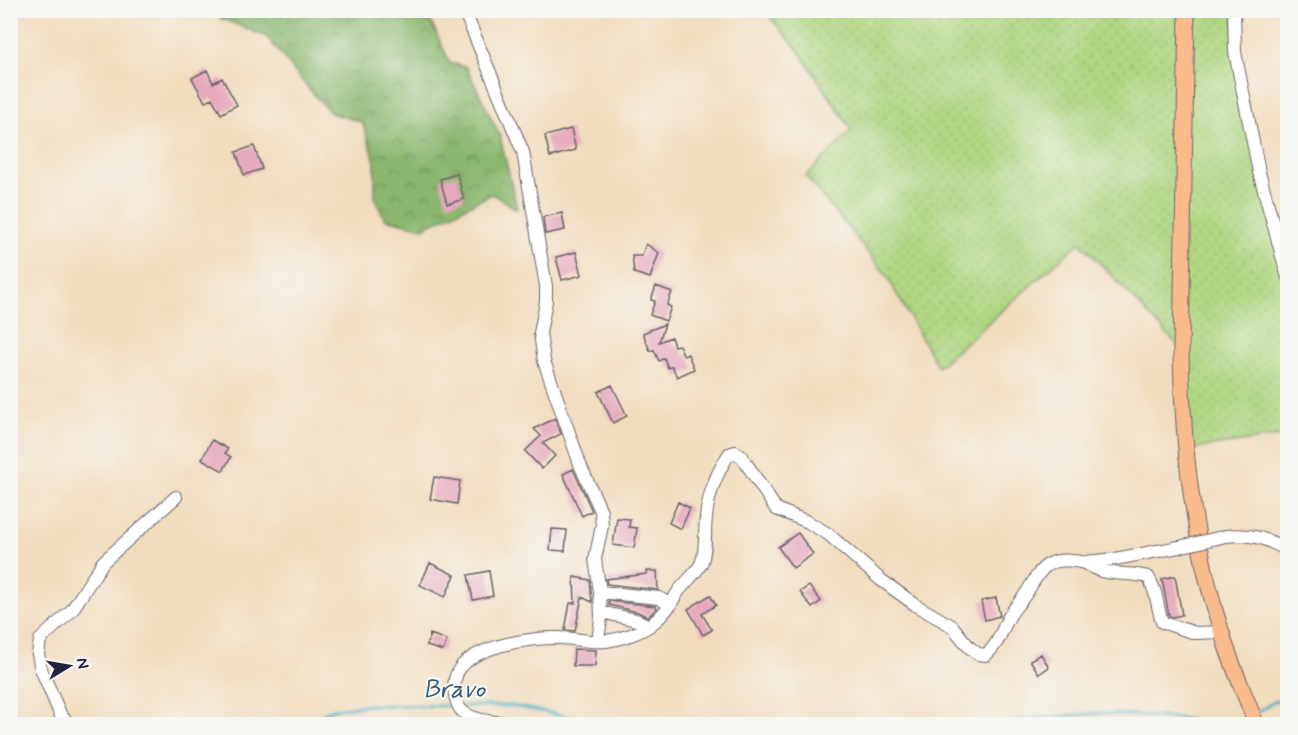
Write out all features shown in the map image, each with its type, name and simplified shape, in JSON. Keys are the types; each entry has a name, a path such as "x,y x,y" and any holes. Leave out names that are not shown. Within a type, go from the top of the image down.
{"main road":[{"path":"1187,14 1182,400 1186,450 1203,557 1222,632 1253,718"}],"street":[{"path":"464,10 523,152 546,286 546,301 540,333 541,347 558,404 581,467 601,511 602,526 595,559 601,612 598,641"},
{"path":"1234,10 1235,52 1259,172 1287,278"},
{"path":"514,724 468,715 459,705 455,693 456,675 462,666 485,651 516,641 559,638 598,641 623,638 649,626 671,605 702,562 709,499 725,460 729,454 735,452 742,457 776,509 808,522 828,534 881,580 917,606 951,626 978,654 986,655 993,649 1011,615 1041,568 1050,562 1100,562 1243,534 1261,537 1287,551"},
{"path":"70,724 61,716 41,669 38,654 40,640 72,610 103,562 176,496"},
{"path":"1081,562 1101,571 1148,577 1154,587 1162,622 1195,633 1222,632"},
{"path":"600,592 659,598 671,605"},
{"path":"601,612 636,620 649,626"}],"green space":[{"path":"216,11 426,11 450,63 466,67 500,136 517,209 492,194 423,228 385,219 375,199 375,161 362,122 331,113 267,37 220,18"},
{"path":"765,11 1234,11 1235,52 1287,278 1287,435 1186,450 1181,349 1080,242 938,367 885,273 806,176 852,130 796,47"}],"building":[{"path":"207,70 213,83 222,78 237,105 221,114 212,98 205,102 192,78"},
{"path":"571,129 576,150 550,157 545,136"},
{"path":"254,146 262,169 244,175 236,152"},
{"path":"457,174 464,199 447,204 440,179"},
{"path":"562,213 565,230 545,234 543,217"},
{"path":"646,244 659,253 650,278 634,273 632,256 642,256"},
{"path":"576,252 582,275 562,280 556,257"},
{"path":"656,286 672,292 667,305 671,307 666,321 650,315 655,301 651,300"},
{"path":"665,324 659,342 671,337 674,346 679,345 684,356 688,354 694,369 677,377 672,366 668,368 664,358 659,361 654,350 650,351 643,333"},
{"path":"612,385 627,416 613,423 598,392"},
{"path":"555,418 561,434 543,443 555,456 542,469 525,451 541,436 534,429"},
{"path":"212,440 228,449 225,453 231,457 223,471 202,459"},
{"path":"573,469 592,511 582,516 563,474"},
{"path":"434,477 460,481 457,504 430,499"},
{"path":"678,502 690,508 681,529 669,523"},
{"path":"617,518 630,519 629,527 637,528 634,548 613,545"},
{"path":"552,529 567,530 565,551 550,550"},
{"path":"798,533 813,554 793,568 778,547"},
{"path":"430,563 455,575 445,597 420,585"},
{"path":"489,571 493,596 473,600 468,575"},
{"path":"647,571 657,571 658,590 607,584 606,579 647,574"},
{"path":"1175,576 1182,615 1173,617 1169,616 1162,579"},
{"path":"574,577 590,580 592,602 582,597 575,631 565,630 570,603 575,603"},
{"path":"809,586 821,601 812,608 800,592"},
{"path":"710,595 716,605 702,614 712,630 703,635 688,609"},
{"path":"996,598 1000,616 985,620 981,601"},
{"path":"609,601 656,606 657,608 648,617 638,612 609,605"},
{"path":"430,634 447,640 443,651 427,646"},
{"path":"574,649 596,650 595,666 573,666"},
{"path":"1041,654 1049,667 1039,674 1030,660"}],"waterway":[{"name":"Bravo","path":"1257,712 1288,694"},
{"name":"Bravo","path":"304,724 333,709 369,705 455,706"},
{"name":"Bravo","path":"464,706 512,706 607,724"},
{"name":"Bravo","path":"1012,724 1017,720 1098,713 1179,718 1223,724"},
{"name":"Bravo","path":"1235,724 1249,716"}]}
